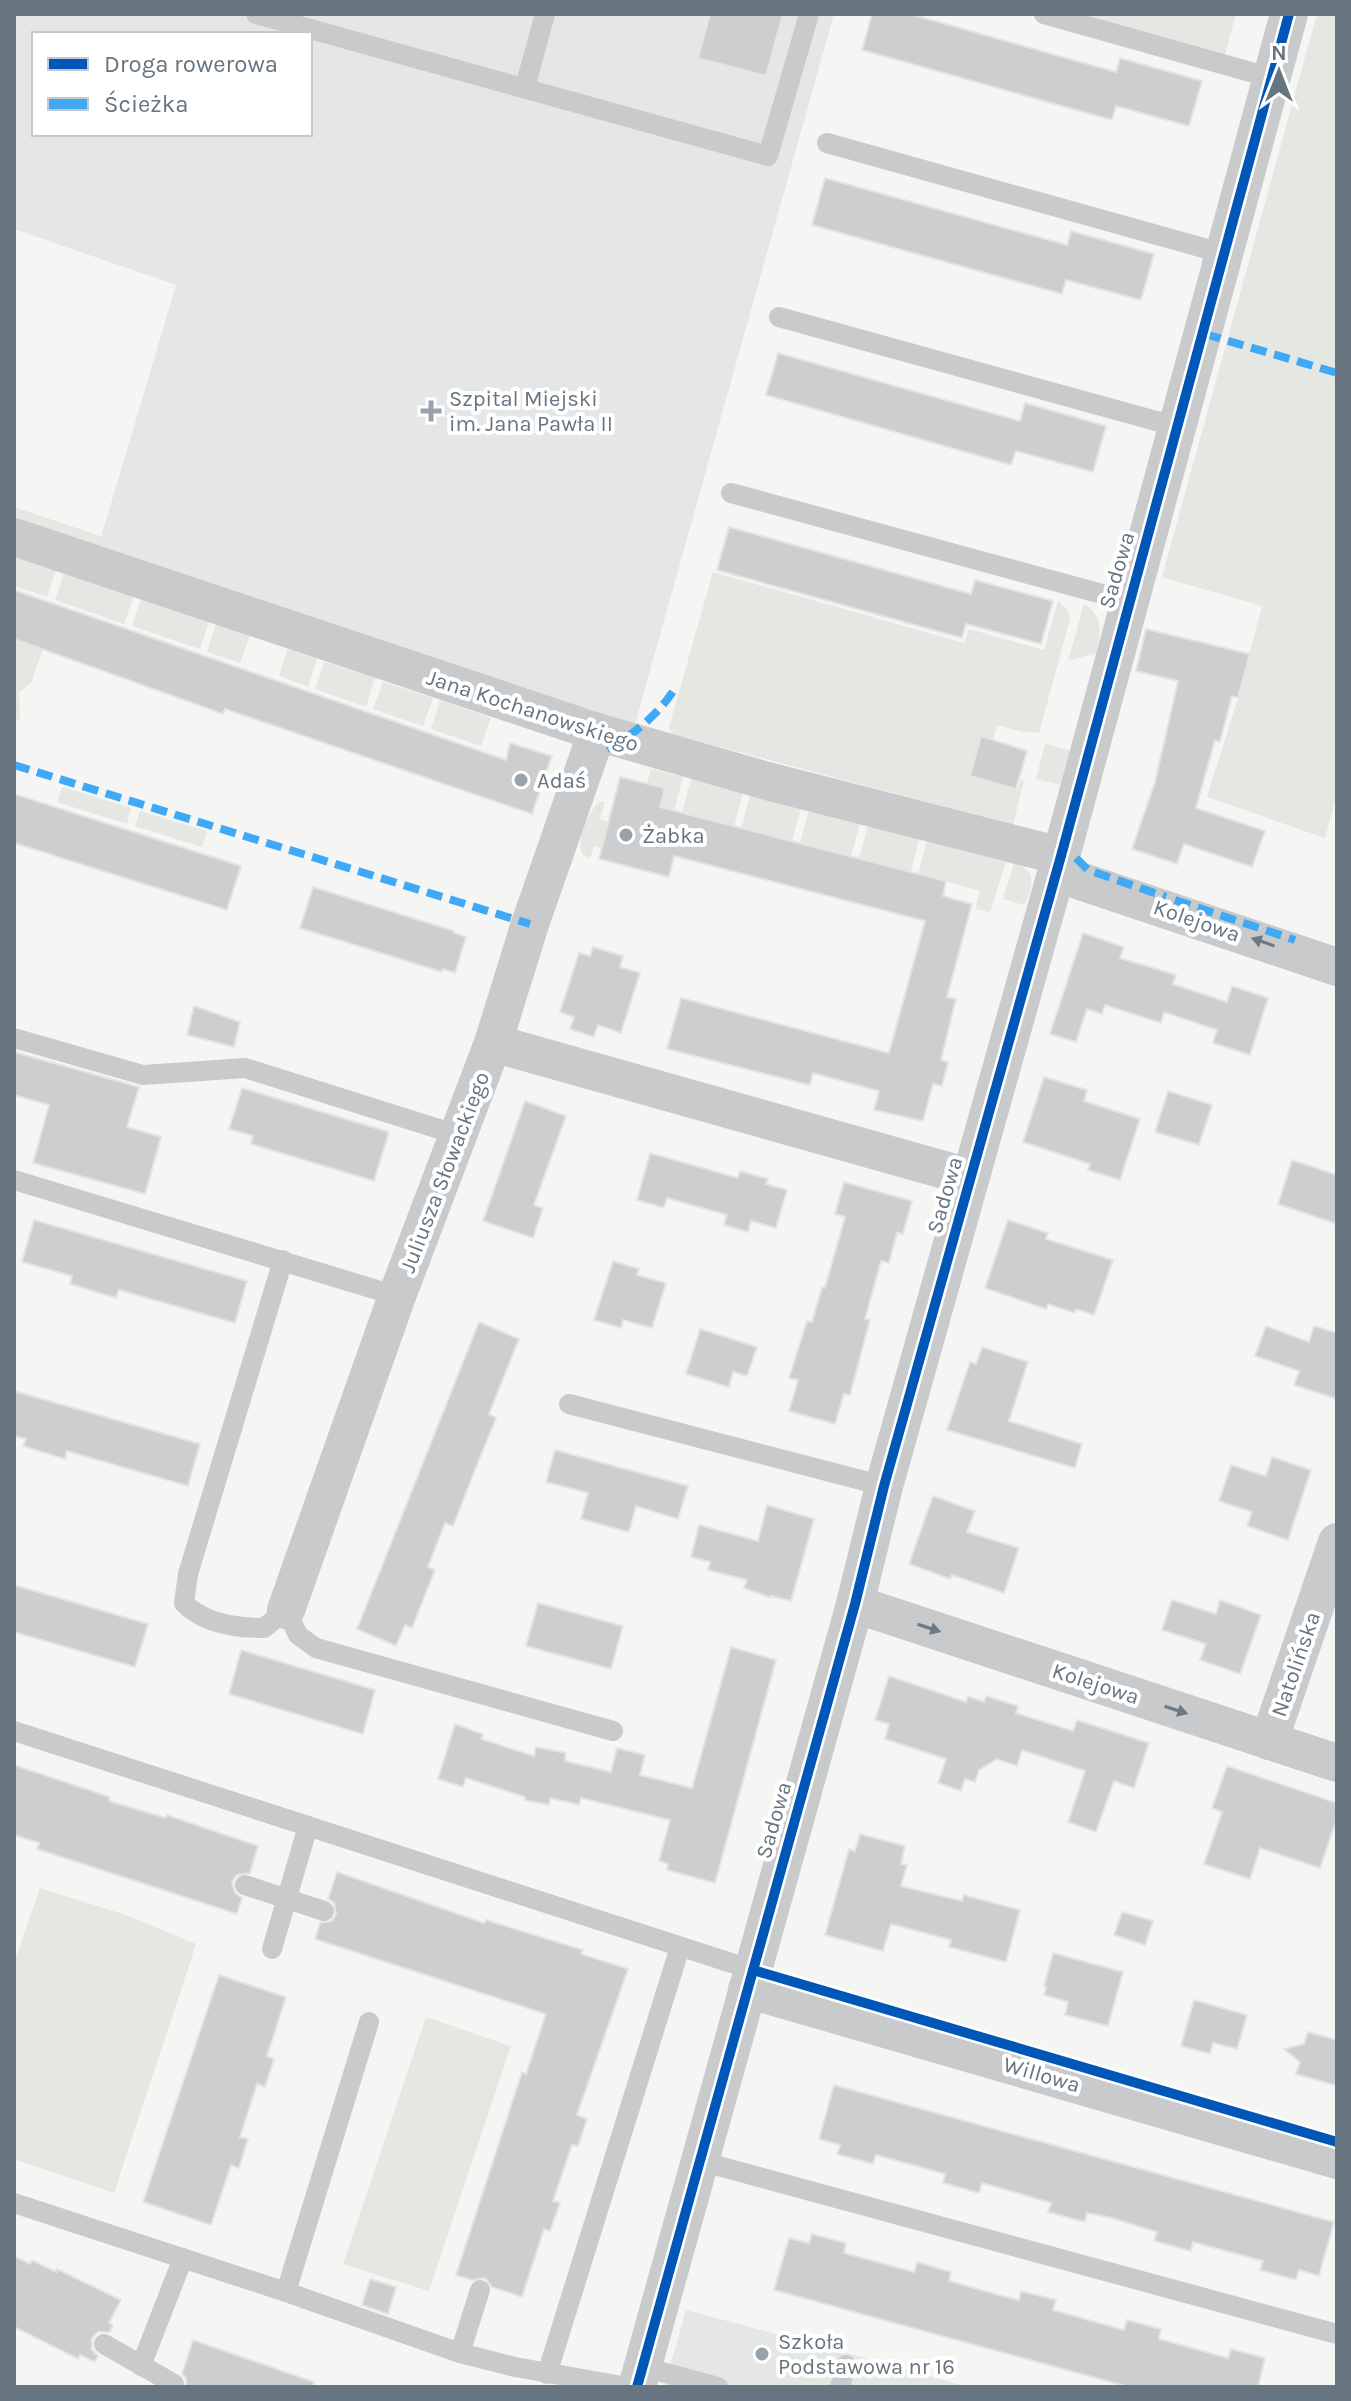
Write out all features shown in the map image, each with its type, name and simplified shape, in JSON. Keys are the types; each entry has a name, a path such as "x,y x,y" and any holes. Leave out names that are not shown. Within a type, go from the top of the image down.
{"street":[{"name":"Sadowa","path":"636,2380 855,1604 884,1486 1058,864 1289,14"},
{"name":"Jana Kochanowskiego","path":"14,537 597,732 1058,864"},
{"name":"Juliusza Słowackiego","path":"286,1610 397,1296 493,1043 530,924 597,732"},
{"name":"Kolejowa","path":"1058,864 1337,967"},
{"path":"493,1043 969,1177"},
{"name":"Natolińska","path":"1269,1741 1337,1542"},
{"name":"Kolejowa","path":"855,1604 1337,1763"},
{"name":"Willowa","path":"750,1980 1337,2160"}],"lane":[{"path":"256,14 768,156 809,14"},
{"path":"525,87 545,14"},
{"path":"1044,14 1272,78"},
{"path":"827,143 1225,254"},
{"path":"779,317 1178,427"},
{"path":"731,493 1128,601"},
{"path":"14,1038 143,1075 245,1068 458,1135"},
{"path":"14,1180 397,1296"},
{"path":"283,1260 188,1574 184,1603 195,1615 239,1628 264,1628 286,1610 298,1635 316,1648 613,1731"},
{"path":"569,1404 884,1486"},
{"path":"14,1731 680,1947 750,1980"},
{"path":"272,1949 308,1826"},
{"path":"245,1885 324,1911"},
{"path":"547,2374 680,1947"},
{"path":"286,2292 369,2022"},
{"path":"700,2161 1337,2334"},
{"path":"14,2203 460,2353 547,2374 718,2387"},
{"path":"141,2366 183,2258"},
{"path":"460,2353 480,2290"},
{"path":"104,2344 174,2384"},
{"path":"840,2387 846,2365"}],"shaded area":[{"name":"Szpital Miejski im. Jana Pawła II","path":"14,14 834,14 637,717 101,537 176,285 14,229"},
{"path":"1065,14 1236,14 1224,58"},
{"path":"1317,14 1337,14 1337,793 1325,838 1207,797 1262,606 1162,577"},
{"path":"14,507 637,717 634,726 14,517"},
{"path":"14,555 56,570 47,597 14,586"},
{"path":"713,572 964,643 969,629 1044,650 1058,601 1069,612 1070,619 1039,733 997,725 993,740 981,737 970,775 1017,790 1021,780 1024,781 1013,825 672,734 669,727"},
{"path":"64,573 134,596 124,624 55,600"},
{"path":"141,599 209,622 200,649 132,626"},
{"path":"1084,604 1098,620 1096,653 1068,661"},
{"path":"216,624 250,635 240,663 207,652"},
{"path":"14,639 43,649 31,683 19,692 20,719 14,720"},
{"path":"288,649 317,659 308,687 279,676"},
{"path":"324,662 375,678 366,707 315,689"},
{"path":"383,682 433,698 423,726 373,709"},
{"path":"440,700 491,718 481,746 431,729"},
{"path":"1045,744 1070,750 1061,785 1036,779"},
{"path":"651,769 683,777 674,811 660,807 647,784"},
{"path":"691,779 743,793 734,826 682,813"},
{"path":"62,787 131,808 127,824 57,802"},
{"path":"750,795 801,808 792,841 741,828"},
{"path":"600,801 605,802 600,819 608,822 602,848 594,846 590,858 583,855 581,849 582,834 587,819"},
{"path":"809,810 860,823 851,856 800,843"},
{"path":"140,811 207,831 202,847 135,826"},
{"path":"868,825 919,839 911,872 859,859"},
{"path":"927,841 1006,862 990,912 975,909 980,891 918,874"},
{"path":"1014,863 1030,875 1030,892 1024,905 1003,899"},
{"path":"40,1888 126,1915 196,1944 114,2193 14,2159 14,1963"},
{"path":"426,2017 511,2046 429,2291 343,2264"},
{"name":"Szkoła Podstawowa nr 16","path":"686,2310 821,2346 969,2387 664,2387"}],"building":[{"path":"710,14 783,14 766,76 698,58"},
{"path":"872,14 910,14 1116,72 1120,58 1202,81 1189,126 1116,106 1112,120 862,50"},
{"path":"825,178 1067,245 1071,231 1154,254 1141,300 1066,280 1062,294 812,225"},
{"path":"778,353 1020,421 1025,403 1106,426 1093,472 1016,451 1011,465 766,395"},
{"path":"729,527 971,594 975,580 1053,601 1041,644 966,624 962,638 717,570"},
{"path":"14,590 506,760 510,743 552,756 532,814 225,709 223,714 14,639"},
{"path":"1146,629 1250,654 1238,698 1232,696 1220,742 1215,740 1196,808 1265,831 1252,867 1184,844 1177,864 1132,849 1155,782 1178,681 1136,671"},
{"path":"981,736 1027,751 1016,789 970,776"},
{"path":"620,777 665,788 660,807 946,881 943,896 972,904 947,997 956,999 941,1060 948,1062 942,1086 933,1084 923,1121 874,1110 879,1091 813,1073 810,1085 667,1049 681,998 889,1053 925,921 674,856 669,877 599,859"},
{"path":"14,794 241,866 227,910 14,843"},
{"path":"313,887 466,937 455,973 443,969 442,972 300,928"},
{"path":"1083,933 1124,947 1120,958 1176,975 1173,984 1227,1002 1232,986 1268,998 1250,1055 1213,1043 1217,1030 1164,1012 1161,1023 1105,1005 1102,1014 1087,1009 1076,1042 1050,1034"},
{"path":"593,947 623,956 620,967 640,973 621,1033 598,1025 594,1037 570,1029 574,1017 560,1012 579,953 590,956"},
{"path":"194,1006 240,1022 234,1047 187,1035"},
{"path":"14,1052 139,1087 127,1127 161,1137 145,1194 33,1163 49,1105 14,1095"},
{"path":"1044,1077 1087,1090 1084,1101 1140,1119 1120,1180 1088,1170 1090,1164 1023,1142"},
{"path":"242,1088 389,1132 374,1181 251,1144 253,1136 229,1129"},
{"path":"1168,1091 1212,1105 1199,1145 1155,1132"},
{"path":"525,1101 566,1116 534,1205 543,1208 533,1238 483,1221"},
{"path":"650,1153 738,1178 740,1171 768,1179 766,1184 787,1190 776,1228 751,1221 748,1232 724,1225 727,1215 667,1198 664,1208 637,1200"},
{"path":"1292,1160 1337,1175 1337,1224 1278,1204"},
{"path":"844,1182 912,1201 903,1234 897,1233 889,1263 881,1261 865,1319 870,1320 850,1395 844,1394 835,1424 789,1411 798,1380 789,1378 807,1321 812,1322 822,1287 825,1288 845,1217 835,1214"},
{"path":"34,1220 247,1281 235,1323 119,1290 116,1298 70,1284 72,1276 22,1262"},
{"path":"1008,1220 1048,1233 1046,1239 1113,1260 1094,1315 1076,1309 1075,1313 1048,1304 1046,1309 985,1288"},
{"path":"613,1261 639,1269 637,1275 666,1283 652,1328 623,1320 621,1328 594,1320"},
{"path":"479,1322 519,1339 489,1414 496,1418 453,1526 445,1523 428,1567 435,1570 412,1628 405,1625 396,1646 357,1629"},
{"path":"1266,1326 1309,1342 1314,1326 1337,1333 1337,1399 1294,1385 1299,1371 1255,1356"},
{"path":"700,1329 757,1347 747,1376 733,1372 729,1387 686,1374"},
{"path":"982,1347 1028,1362 1009,1421 1082,1444 1075,1468 947,1430 970,1362 976,1364"},
{"path":"14,1391 200,1444 188,1486 67,1451 65,1459 23,1446 26,1439 14,1436"},
{"path":"555,1450 688,1486 678,1519 636,1506 629,1532 581,1519 588,1493 546,1482"},
{"path":"1272,1457 1311,1470 1288,1540 1247,1526 1252,1512 1219,1501 1231,1465 1266,1476"},
{"path":"933,1496 975,1511 967,1532 1019,1548 1004,1593 909,1564"},
{"path":"767,1505 814,1519 791,1601 771,1598 744,1588 747,1580 708,1570 710,1562 691,1557 699,1525 758,1541"},
{"path":"14,1585 148,1624 135,1667 14,1632"},
{"path":"1172,1600 1216,1614 1220,1600 1261,1615 1240,1674 1200,1660 1206,1644 1162,1630"},
{"path":"538,1603 623,1626 611,1669 526,1646"},
{"path":"731,1647 776,1660 715,1883 667,1870 668,1864 659,1861 670,1820 581,1798 579,1805 550,1798 549,1805 524,1800 525,1797 466,1778 463,1787 438,1779 455,1724 483,1734 481,1739 534,1756 536,1747 566,1753 565,1761 611,1772 617,1748 645,1755 640,1775 692,1788"},
{"path":"241,1650 375,1690 363,1734 229,1694"},
{"path":"889,1676 966,1702 968,1696 984,1702 986,1696 1018,1706 1016,1713 1073,1731 1077,1720 1149,1743 1134,1788 1114,1781 1096,1832 1068,1822 1085,1771 1022,1750 1017,1766 997,1759 979,1770 975,1782 965,1779 961,1791 938,1783 946,1759 885,1739 889,1724 875,1720"},
{"path":"14,1765 110,1797 109,1801 166,1818 167,1815 258,1846 250,1873 237,1875 232,1882 235,1893 242,1898 237,1914 37,1849 39,1843 14,1835"},
{"path":"1227,1766 1337,1803 1337,1818 1320,1868 1260,1848 1250,1879 1204,1864 1222,1812 1212,1808"},
{"path":"860,1834 905,1846 901,1864 907,1865 901,1886 962,1901 964,1895 1020,1910 1006,1962 949,1947 951,1940 891,1924 883,1951 825,1935 849,1849 855,1851"},
{"path":"337,1872 484,1923 486,1920 583,1950 581,1954 628,1969 577,2115 587,2119 578,2146 572,2145 553,2201 560,2203 550,2231 544,2229 522,2297 492,2287 485,2278 472,2280 456,2275 522,2072 526,2074 546,2014 315,1939 320,1923 332,1921 336,1914 334,1903 328,1899"},
{"path":"1122,1912 1153,1921 1145,1945 1114,1935"},
{"path":"1053,1953 1123,1972 1108,2026 1065,2015 1068,2002 1044,1995"},
{"path":"219,1975 286,1997 267,2056 274,2059 265,2087 257,2084 240,2137 248,2139 239,2168 231,2165 211,2225 143,2202"},
{"path":"1194,2000 1247,2015 1237,2049 1213,2043 1210,2054 1181,2046"},
{"path":"1308,2032 1337,2040 1337,2086 1296,2074 1300,2062 1284,2049 1304,2044"},
{"path":"834,2085 1334,2222 1319,2276 1299,2270 1296,2280 1260,2270 1263,2261 1193,2242 1191,2251 1154,2241 1157,2232 1108,2217 1087,2213 1085,2222 1048,2212 1051,2203 982,2183 979,2193 943,2183 945,2174 902,2162 876,2155 873,2164 837,2154 840,2145 819,2139"},
{"path":"812,2234 846,2243 844,2253 914,2272 917,2262 951,2272 949,2281 1019,2300 1021,2291 1056,2300 1053,2310 1124,2330 1127,2320 1161,2329 1159,2339 1228,2358 1231,2349 1265,2358 1258,2387 1129,2387 774,2290 789,2238 809,2243"},
{"path":"14,2256 30,2264 32,2260 56,2272 57,2269 121,2300 109,2323 113,2325 110,2332 98,2332 92,2338 92,2350 98,2356 95,2362 80,2355 78,2359 14,2327"},
{"path":"370,2279 396,2287 388,2314 362,2305"},
{"path":"193,2340 314,2382 313,2387 186,2387 186,2378 182,2374"}],"marked path":[{"path":"1205,334 1337,373"},
{"path":"607,749 646,722 676,687"},
{"path":"14,765 530,924"},
{"path":"1076,858 1088,870 1166,897"},
{"path":"1175,900 1295,940"}],"cycle path":[{"path":"637,2387 855,1604 884,1486 1061,856 1289,14"},
{"path":"753,1970 1337,2142"}],"place":[{"name":"Szpital Miejski im. Jana Pawła II","path":"431,411"},
{"name":"Adaś","path":"521,780"},
{"name":"Żabka","path":"626,835"},
{"name":"Szkoła Podstawowa nr 16","path":"762,2354"}]}
